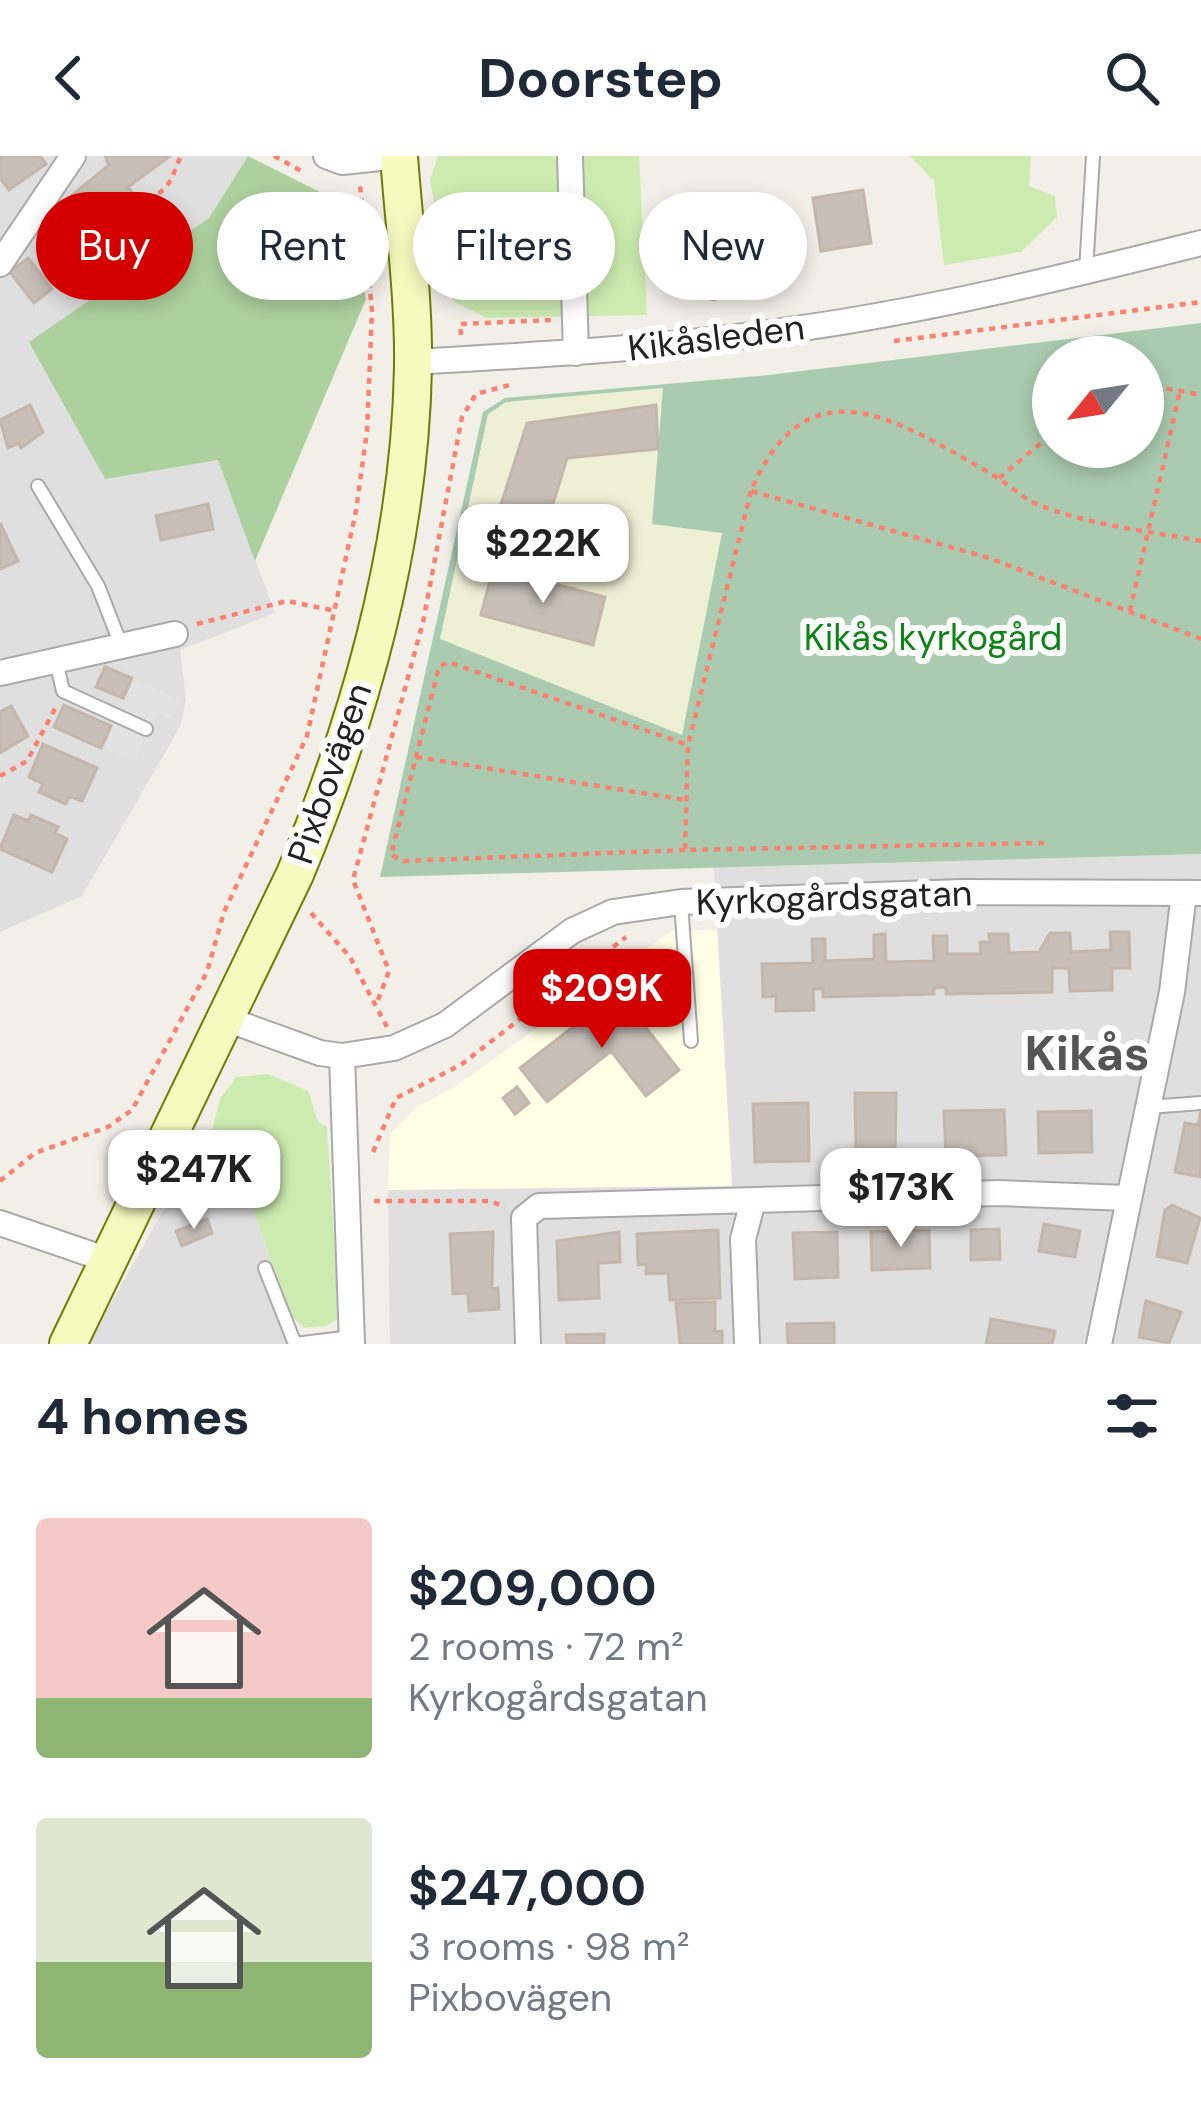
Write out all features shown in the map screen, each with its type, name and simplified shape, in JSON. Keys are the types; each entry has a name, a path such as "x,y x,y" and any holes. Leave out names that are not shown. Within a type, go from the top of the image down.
{"street":[{"path":"0,264 73,156"},
{"path":"326,156 356,161 399,156"},
{"name":"Pixbovägen","path":"68,1344 104,1259 226,1018 328,795 373,644 407,454 413,362 399,156"},
{"path":"570,156 576,352"},
{"name":"Kikåsleden","path":"413,362 787,331 1086,272 1201,243"},
{"path":"0,674 175,634"},
{"name":"Kyrkogårdsgatan","path":"226,1018 342,1056 394,1048 445,1025 572,931 614,912 962,892 1193,893"},
{"path":"1099,1344 1193,893"},
{"path":"342,1056 352,1340"},
{"path":"529,1344 524,1218 539,1206 999,1193 1127,1198"},
{"path":"748,1344 743,1239 753,1201"},
{"path":"0,1223 104,1259"}],"lane":[{"path":"1086,272 1093,156"},
{"path":"38,486 98,586 122,645"},
{"path":"56,661 63,692 146,729"},
{"path":"681,911 691,1041"},
{"path":"1149,1107 1201,1103"},
{"path":"266,1268 295,1344 352,1340"}],"path":[{"path":"25,233 79,246 103,243 130,227 144,202 166,188 181,156"},
{"path":"0,1181 35,1153 108,1127 132,1110 218,951 224,912 307,736 356,511 370,390 372,311 356,161"},
{"path":"876,343 1201,302"},
{"path":"377,1000 389,971 352,880 428,601 462,417 476,394 518,383"},
{"path":"1164,388 1201,395"},
{"path":"1130,611 1180,391"},
{"path":"685,850 688,745 751,491 762,466 796,427 825,410 855,408 999,478 1043,507 1201,541"},
{"path":"999,478 1032,451"},
{"path":"751,491 989,558 1201,639"},
{"path":"175,634 287,602 336,610"},
{"path":"688,745 448,662 440,667 391,856 404,861 1044,843"},
{"path":"0,776 27,761 63,692"},
{"path":"416,758 686,800"},
{"path":"310,911 350,957 377,1000 394,1048"},
{"path":"372,1159 384,1118 406,1090 462,1064 639,928 681,911"},
{"path":"375,1216 374,1201 490,1201 524,1218"}],"shaded area":[{"path":"0,156 248,156 225,192 217,192 217,205 209,218 193,229 193,192 36,192 36,300 91,300 29,343 218,459 275,613 180,650 186,699 180,727 82,896 0,932"},
{"path":"664,388 661,453 722,533 683,735 440,640 488,414 506,402"},
{"path":"135,680 180,700 171,719 157,714 135,762 104,748"},
{"path":"1201,854 1201,1344 390,1344 388,1190 732,1185 714,868"},
{"path":"717,930 732,1186 388,1190 390,1134 418,1106 455,1087 672,931"},
{"path":"183,1176 243,1177 298,1344 88,1344"}],"green space":[{"path":"248,156 320,192 225,192"},
{"path":"438,156 639,156 639,300 646,300 647,315 487,318 453,301 615,300 615,192 432,192 430,180"},
{"path":"910,156 1031,156 1029,186 1055,196 1057,217 1021,252 944,265 934,181"},
{"path":"217,205 217,300 366,300 255,561 218,460 105,479 29,342 90,300 193,300 193,229"},
{"name":"Kikås kyrkogård","path":"1201,323 1201,854 380,877 483,412 505,398 759,376 1032,343 1032,468 1164,468 1164,336 1093,336","holes":["663,388 652,524 722,533 682,735 440,639 488,414 506,402"]},
{"path":"268,1074 308,1091 318,1122 327,1127 339,1318 326,1326 304,1328 288,1313 231,1141 210,1138 220,1099 236,1077"}],"building":[{"path":"0,156 40,156 46,164 9,190 0,178"},
{"path":"105,156 170,156 128,187 132,192 76,192 109,165"},
{"path":"863,190 871,243 821,251 813,198"},
{"path":"28,258 36,268 38,300 34,303 10,272"},
{"path":"30,405 43,432 21,448 19,443 8,448 0,420"},
{"path":"656,405 658,449 567,458 545,530 497,517 527,423"},
{"path":"208,504 213,529 161,540 156,516"},
{"path":"0,523 18,561 0,569"},
{"path":"493,568 605,597 593,645 481,615"},
{"path":"105,667 132,678 123,698 96,687"},
{"path":"64,705 111,726 101,748 54,727"},
{"path":"11,706 28,736 0,753 0,712"},
{"path":"43,744 97,768 82,801 69,796 66,804 39,792 43,784 29,777"},
{"path":"14,815 28,821 31,815 58,827 55,833 67,839 52,872 0,849"},
{"path":"1110,932 1129,932 1130,968 1112,968 1112,990 1070,991 1069,968 1052,968 1052,992 946,994 946,987 934,988 934,994 823,997 823,989 813,989 814,1010 776,1011 776,996 763,997 762,964 813,963 812,939 825,939 825,961 874,959 874,935 885,934 886,962 934,961 933,936 947,936 947,954 981,954 980,942 990,942 989,934 1008,934 1009,953 1039,952 1050,933 1070,933 1071,952 1111,950"},
{"path":"618,992 679,1070 646,1096 611,1051 547,1102 520,1068"},
{"path":"517,1087 529,1103 515,1114 503,1098"},
{"path":"855,1093 896,1093 895,1156 856,1156"},
{"path":"808,1103 809,1161 755,1162 753,1104"},
{"path":"1004,1110 1006,1155 946,1156 944,1111"},
{"path":"1201,1110 1201,1177 1175,1172 1185,1123 1198,1125"},
{"path":"1091,1111 1092,1152 1039,1153 1038,1112"},
{"path":"1172,1205 1200,1218 1187,1263 1157,1256 1165,1210"},
{"path":"207,1219 212,1233 182,1246 176,1231"},
{"path":"1044,1224 1080,1231 1075,1257 1039,1251"},
{"path":"999,1229 1000,1259 971,1260 971,1230"},
{"path":"718,1230 720,1298 670,1300 668,1273 646,1274 646,1264 638,1265 637,1234"},
{"path":"929,1230 930,1268 872,1270 871,1232"},
{"path":"493,1232 492,1289 498,1288 499,1309 469,1311 468,1293 453,1294 450,1234"},
{"path":"619,1232 620,1262 598,1263 599,1298 559,1300 557,1241"},
{"path":"837,1232 838,1277 795,1279 793,1233"},
{"path":"1146,1301 1181,1312 1169,1343 1139,1337"},
{"path":"715,1302 715,1332 722,1331 722,1344 680,1344 676,1303"},
{"path":"991,1319 1055,1331 1052,1344 986,1344"},
{"path":"834,1323 834,1344 788,1344 787,1324"},
{"path":"604,1334 604,1344 567,1344 566,1335"}],"district":[{"name":"Kikås","path":"1087,1053"}]}
